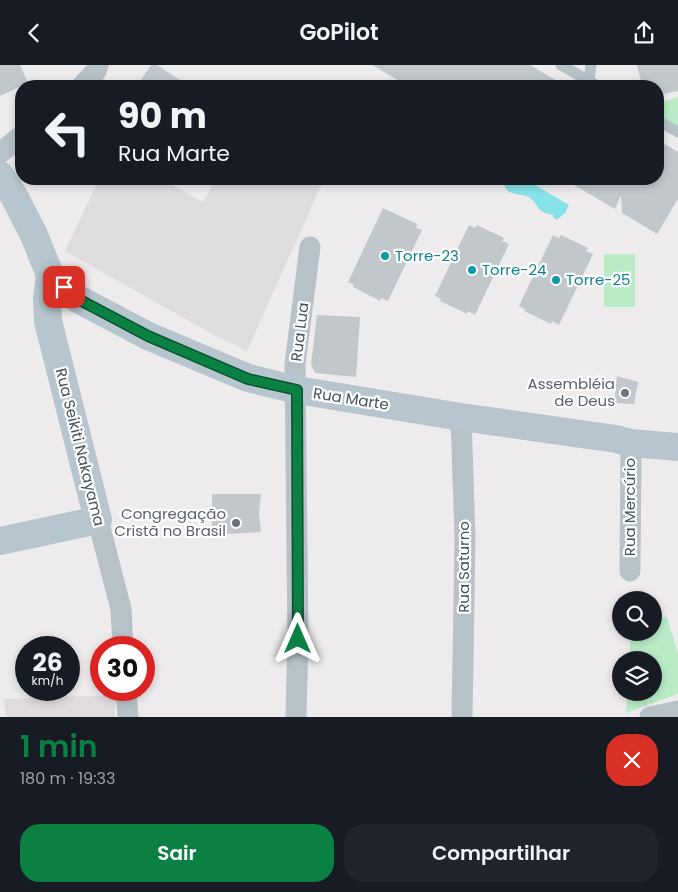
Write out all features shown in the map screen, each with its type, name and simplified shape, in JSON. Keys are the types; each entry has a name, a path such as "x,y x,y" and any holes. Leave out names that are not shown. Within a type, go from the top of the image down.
{"street":[{"path":"88,80 96,71 98,65"},
{"path":"0,153 15,141"},
{"path":"0,175 14,196 34,235 50,275"},
{"name":"Rua Lua","path":"296,717 298,639 297,390 295,364 310,247"},
{"name":"Rua Marte","path":"50,275 78,299 148,336 248,379 297,390 460,417 616,439 630,443 678,447"},
{"name":"Rua Seikiti Nakayama","path":"50,275 47,299 48,321 121,609 123,636"},
{"name":"Rua Saturno","path":"460,417 465,538 462,717"},
{"name":"Rua Mercúrio","path":"630,443 630,571"},
{"path":"0,541 98,520"},
{"path":"127,701 128,717"},
{"path":"650,717 678,711"}],"lane":[{"path":"561,65 587,80"},
{"path":"591,65 593,80"},
{"path":"664,124 678,132"}],"shaded area":[{"path":"96,185 173,185 203,202 213,185 321,185 247,351 214,335 65,251"},
{"path":"80,696 90,696 90,701 115,701 115,717 6,717 4,699 15,699 15,701 80,701"}],"green space":[{"path":"678,97 678,127 664,119 664,102"},
{"path":"604,254 635,254 635,307 604,307"},
{"path":"662,617 667,617 678,654 678,694 662,700 662,651 630,651 630,641 662,641"},
{"path":"627,701 659,701 626,713"}],"water":[{"path":"504,185 535,185 569,205 565,213 557,220 553,215 541,210 529,197 512,193"}],"building":[{"path":"0,65 20,65 27,80 15,80 15,89 0,96"},
{"path":"151,65 157,65 180,80 141,80"},
{"path":"372,65 530,65 556,80 398,80"},
{"path":"637,65 678,65 678,91 664,94 664,80 641,80"},
{"path":"664,144 678,152 678,199 657,234 622,213 621,195 615,209 574,185 664,185"},
{"name":"Torre-23","path":"383,208 417,224 416,228 422,230 388,301 381,298 380,301 353,287 354,285 348,282"},
{"name":"Torre-24","path":"469,225 475,228 477,225 504,238 502,241 509,244 475,315 468,311 467,314 440,301 441,299 435,296"},
{"name":"Torre-25","path":"553,235 559,238 561,235 588,248 586,251 593,254 559,325 552,321 551,324 524,311 525,309 519,306"},
{"path":"317,315 360,317 356,377 315,373 311,364"},
{"name":"Assembléia de Deus","path":"617,376 638,382 634,404 614,403"},
{"name":"Congregação Cristã no Brasil","path":"212,494 261,494 259,514 261,532 212,535"}],"place":[{"name":"Torre-23","path":"385,256"},
{"name":"Torre-24","path":"472,270"},
{"name":"Torre-25","path":"556,280"},
{"name":"Assembléia de Deus","path":"625,393"},
{"name":"Congregação Cristã no Brasil","path":"236,523"}],"route":[{"path":"64,287 78,299 148,336 248,379 297,390 298,639"}]}
